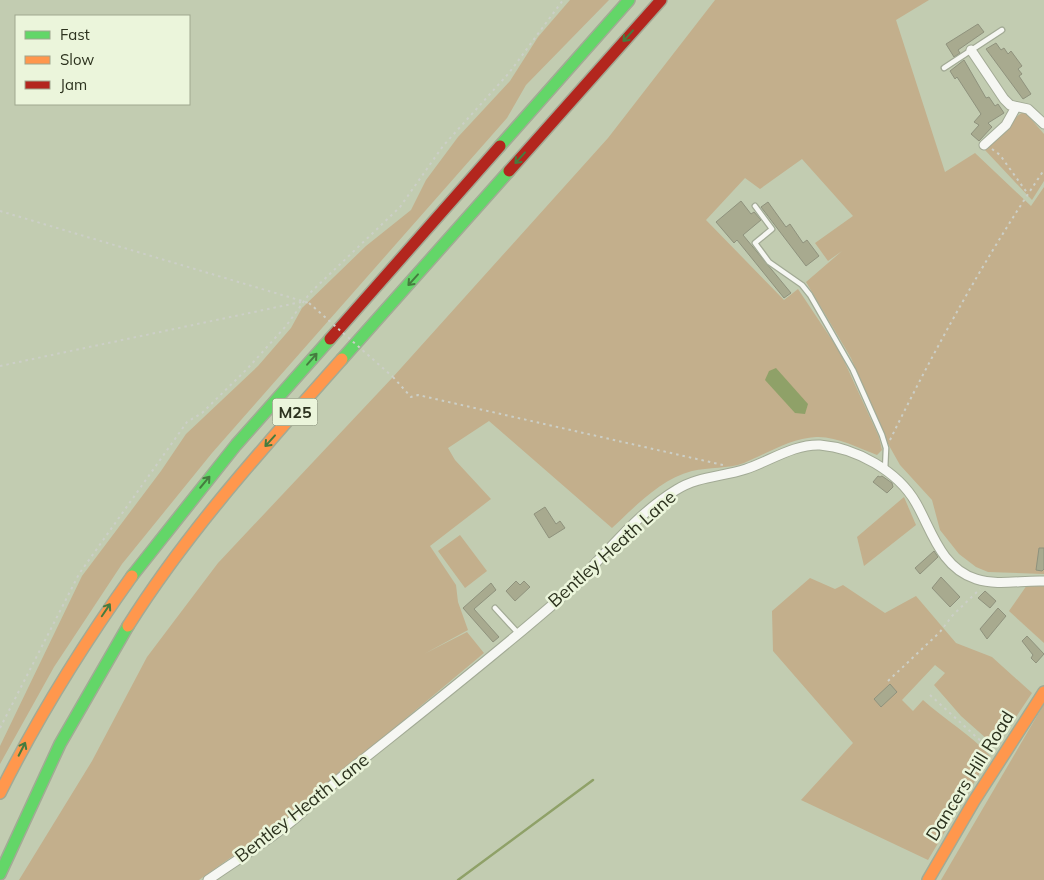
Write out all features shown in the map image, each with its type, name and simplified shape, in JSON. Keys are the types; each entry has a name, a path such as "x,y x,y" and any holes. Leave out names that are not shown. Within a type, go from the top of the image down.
{"main road":[{"name":"M25","path":"0,793 30,734 72,661 136,568 172,520 629,0"},
{"name":"M25","path":"0,874 28,808 73,720 129,625 186,544 262,449 660,0"},
{"name":"Dancers Hill Road","path":"928,880 974,801 1044,692"}],"street":[{"path":"971,50 1004,99 1016,107 1028,109 1044,124"},
{"path":"984,145 1006,125 1016,107"},
{"name":"Bentley Heath Lane","path":"208,880 297,816 335,782 518,634 566,592 635,523 663,499 697,479 748,468 805,445 848,451 873,462 897,480 915,500 941,552 962,573 999,583 1044,581"}],"lane":[{"path":"944,68 1002,30"},
{"path":"755,206 772,229 755,243 769,262 802,285 810,294 853,370 886,448 885,471"},
{"path":"496,608 518,634"}],"path":[{"path":"0,728 79,574 187,422 202,413 248,368 286,326 302,301 400,207 443,146 509,73 563,0"},
{"path":"984,145 1000,155 1028,194"},
{"path":"886,448 945,330 981,272 1004,228 1044,170"},
{"path":"0,211 309,303 393,377 411,397 418,395 723,465 728,473"},
{"path":"0,366 302,301"},
{"path":"888,681 940,632 952,616 978,593 985,580"},
{"path":"930,695 1001,759"}],"shaded area":[{"path":"570,0 609,0 526,85 507,118 212,453 122,564 54,667 0,764 0,746 82,576 161,471 186,434 258,366 291,328 302,308 366,246 411,210 426,180 458,137 510,81 538,37"},
{"path":"715,0 929,0 896,20 945,172 975,153 1031,206 1044,187 1044,574 988,572 976,567 959,554 940,530 932,500 900,465 887,442 851,358 806,282 842,251 828,261 815,243 853,216 802,159 760,189 745,178 706,220 784,300 798,289 840,352 879,437 882,450 877,455 831,438 816,437 797,440 738,465 692,471 669,480 639,503 612,528 489,421 448,448 455,460 491,499 430,546 456,585 458,602 468,630 424,654 467,632 484,653 350,763 297,811 199,880 19,880 92,761 147,657 218,563 393,377 608,138"},
{"path":"1025,112 1044,134 1044,181 1032,200 984,149 1016,117"},
{"path":"776,368 808,404 805,414 795,413 765,380 769,371"},
{"path":"904,497 916,525 864,566 857,537"},
{"path":"460,535 487,571 465,588 438,551"},
{"path":"810,578 835,589 843,585 885,613 916,596 956,643 992,657 1032,693 996,747 961,716 934,685 945,673 935,665 902,700 913,711 923,700 990,756 928,860 801,800 853,743 773,651 772,611"},
{"path":"1027,585 1044,585 1044,643 1009,611"},
{"path":"1044,704 1044,880 941,880"}],"building":[{"path":"978,24 984,32 958,50 960,53 954,57 946,44"},
{"path":"996,43 1001,50 1004,48 1008,54 1011,51 1022,66 1018,69 1022,74 1019,76 1031,94 1023,99 986,49"},
{"path":"964,60 986,98 989,97 995,106 998,104 1004,113 988,123 992,127 979,141 971,134 979,125 974,122 981,114 957,77 955,79 950,71"},
{"path":"741,201 751,214 754,212 761,220 743,235 791,293 784,298 737,240 734,243 716,222"},
{"path":"768,202 786,227 790,224 803,243 807,240 819,256 806,266 761,207"},
{"path":"878,476 882,476 892,483 893,487 887,493 873,482"},
{"path":"545,507 556,524 560,521 565,528 549,538 534,514"},
{"path":"1039,548 1044,548 1044,569 1042,571 1036,570"},
{"path":"934,551 938,557 920,574 915,568"},
{"path":"941,577 960,597 950,607 932,588"},
{"path":"516,581 520,585 524,581 530,587 515,601 506,591"},
{"path":"491,583 496,590 474,609 499,637 493,642 463,608"},
{"path":"985,591 996,601 990,608 978,598"},
{"path":"998,608 1006,616 987,639 980,629"},
{"path":"1027,636 1044,654 1036,663 1031,658 1033,655 1022,641"},
{"path":"890,684 897,692 881,707 874,699"}],"waterway":[{"path":"458,880 593,780"}],"traffic: fast":[{"path":"500,146 629,0"},
{"path":"342,359 509,171"},
{"path":"132,576 236,445 330,339"},
{"path":"0,874 60,744 128,626"}],"traffic: slow":[{"path":"128,626 203,521 257,455 342,359"},
{"path":"0,793 62,682 132,576"},
{"path":"928,880 974,801 1044,692"}],"traffic: jam":[{"path":"509,171 661,0"},
{"path":"330,339 500,146"}]}
